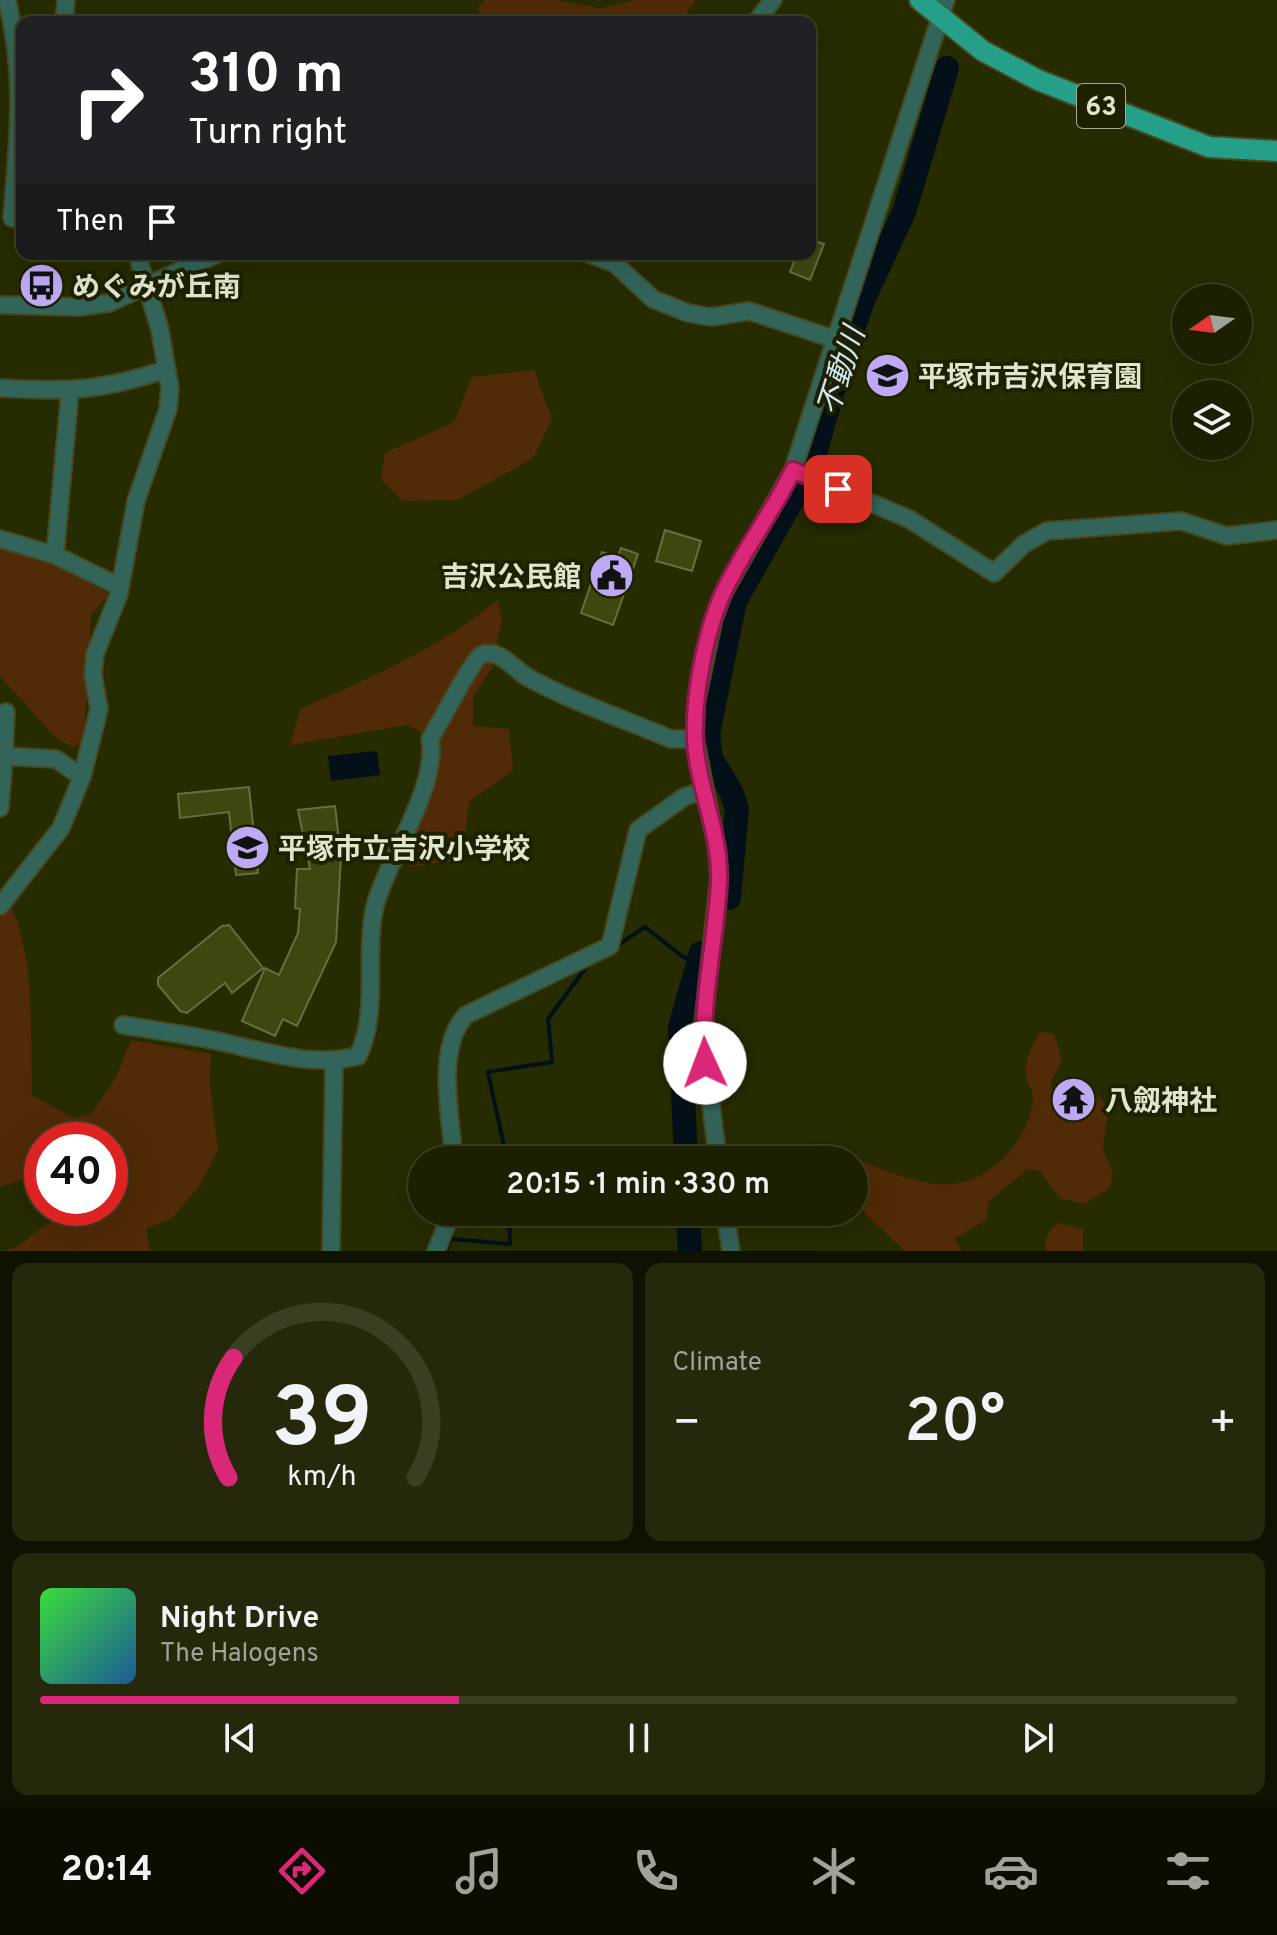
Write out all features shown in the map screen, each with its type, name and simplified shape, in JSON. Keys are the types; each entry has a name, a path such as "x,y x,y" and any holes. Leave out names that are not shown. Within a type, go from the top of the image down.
{"main road":[{"name":"63","path":"920,0 943,9 983,51 1038,80 1182,139 1241,152 1277,151"}],"street":[{"path":"7,0 16,38"},
{"path":"761,16 773,0"},
{"path":"716,1146 702,1033 719,879 717,849 695,739 696,703 714,618 729,582 793,470 943,9"},
{"path":"16,167 12,218 16,218"},
{"path":"0,906 61,828 82,777 99,709 93,675 95,654 120,587 136,501 168,409 167,369 139,260"},
{"path":"0,305 79,307 109,303 204,260"},
{"path":"606,260 614,263 653,299 688,313 711,317 749,311 834,339"},
{"path":"0,388 70,392 123,384 167,369"},
{"path":"55,555 70,392"},
{"path":"793,470 909,519 994,573 1024,544 1047,531 1181,521 1227,536 1277,530"},
{"path":"0,539 55,555 120,587"},
{"path":"123,1025 203,1038 285,1057 334,1062 358,1056 365,1043 376,903 428,775 432,750 430,739 457,695 472,661 492,654 529,678 671,739 695,739"},
{"path":"0,808 6,712"},
{"path":"4,756 56,759 82,777"},
{"path":"453,1146 449,1077 454,1028 466,1015 610,946 638,830 684,797 705,790"},
{"path":"331,1251 334,1062"},
{"path":"436,1251 446,1226"},
{"path":"727,1226 731,1251"}],"shaded area":[{"path":"485,0 554,0 600,8 637,0 695,0 686,16 483,16 477,8"},
{"path":"534,370 552,419 533,458 458,500 402,501 381,480 385,453 454,422 472,377"},
{"path":"0,547 49,560 109,594 91,615 84,742 72,747 54,736 0,676"},
{"path":"498,600 502,619 492,668 473,696 473,726 509,729 513,770 469,802 462,859 410,867 437,742 408,725 290,745 300,709 427,648"},
{"path":"377,751 380,775 331,781 328,756"},
{"path":"0,902 11,906 25,951 30,999 32,1095 74,1118 92,1113 115,1079 131,1040 211,1054 210,1084 218,1150 199,1187 172,1218 146,1229 150,1251 0,1251 17,1247 44,1226 128,1226 128,1122 24,1122 24,1179 0,1187"},
{"path":"1040,1032 1054,1034 1062,1059 1051,1082 1052,1093 1062,1100 1097,1094 1108,1108 1103,1150 1113,1172 1110,1188 1084,1204 1059,1198 1040,1171 1028,1169 989,1201 986,1220 954,1239 962,1251 904,1251 868,1215 868,1164 900,1176 938,1184 975,1178 993,1168 1014,1146 1029,1117 1033,1095 1026,1078 1026,1066"},
{"path":"1058,1223 1083,1229 1083,1251 1046,1251 1048,1236"}],"building":[{"path":"816,241 824,244 810,280 790,272 795,260 816,260"},
{"path":"665,530 701,541 692,571 656,561"},
{"name":"吉沢公民館","path":"621,548 638,554 613,625 581,613 602,552 618,557"},
{"path":"249,787 258,873 236,875 229,812 180,818 178,794"},
{"path":"335,806 341,857 336,942 297,1026 283,1019 275,1036 242,1021 265,968 279,975 298,933 300,909 295,908 297,869 310,869 298,810"},
{"path":"229,925 263,968 232,993 225,983 187,1013 180,1011 158,985 158,978 222,926"}],"waterway":[{"name":"不動川","path":"729,898 737,809 731,791 711,759 708,734 735,601 811,467 840,366 864,298 904,212 947,68"},
{"path":"615,947 645,927 683,957 698,962"},
{"name":"不動川","path":"685,1146 680,1027 701,953"},
{"path":"504,1146 488,1072 552,1062 548,1019 590,962"},
{"path":"446,1251 451,1239 510,1244 509,1226"},
{"name":"不動川","path":"689,1226 690,1251"}],"place":[{"name":"めぐみが丘南","path":"41,286"},
{"name":"平塚市吉沢保育園","path":"887,376"},
{"name":"吉沢公民館","path":"612,576"},
{"name":"平塚市立吉沢小学校","path":"247,848"},
{"name":"八劔神社","path":"1074,1100"}],"route":[{"path":"705,1063 702,1033 719,879 717,849 695,739 696,703 714,618 734,572 793,470 838,489"}]}
